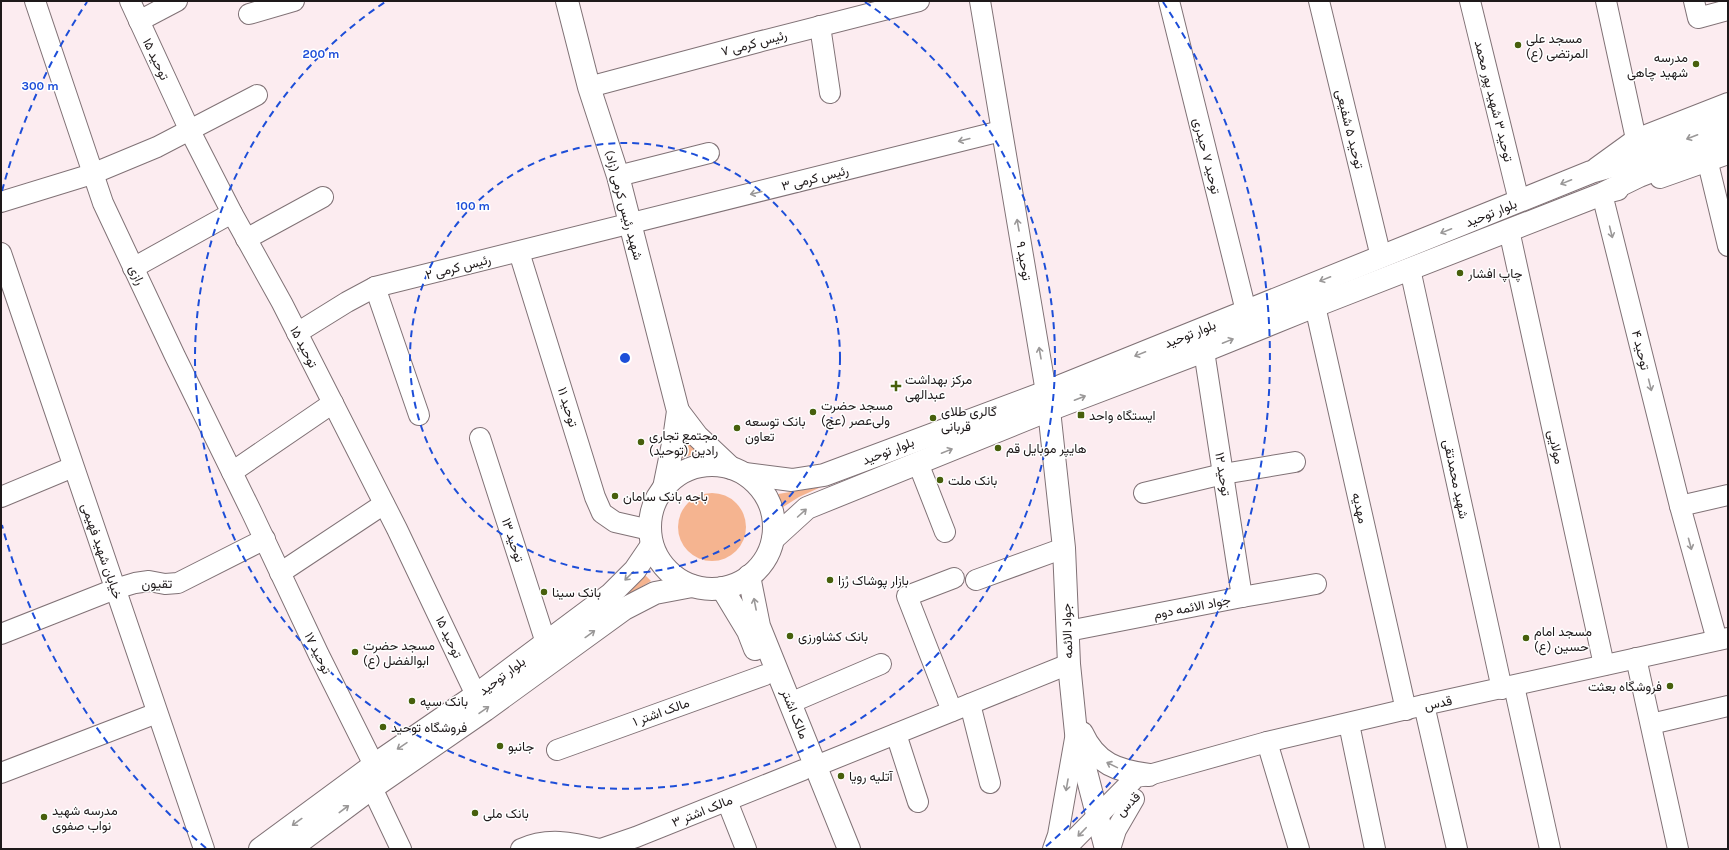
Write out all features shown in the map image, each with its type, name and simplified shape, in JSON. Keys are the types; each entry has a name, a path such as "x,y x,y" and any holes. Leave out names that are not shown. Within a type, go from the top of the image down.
{"main road":[{"name":"شهید رئیس کرمی (زاد)","path":"566,1 589,87 618,176 678,411"},
{"path":"1634,168 1728,124"},
{"path":"1634,168 1728,141"},
{"name":"بلوار توحید","path":"772,539 807,508 918,463 1048,401 1246,311 1592,172 1634,168"},
{"name":"بلوار توحید","path":"738,471 792,480 824,475 1204,351 1602,194 1634,168"},
{"name":"جواد الائمه","path":"1048,401 1064,548 1068,664 1075,725 1104,836"},
{"path":"678,411 697,436 738,471 756,484 766,496 771,509 774,524 768,553 760,566 749,576 736,584 722,588 707,589 692,586 679,580 667,570 658,558 651,537 651,515 656,501 664,488 674,477 687,470 702,466 717,465 738,471"},
{"path":"664,488 678,411"},
{"name":"بلوار توحید","path":"260,849 374,765 476,695 611,594 635,570 651,537"},
{"name":"مالک اشتر","path":"749,576 759,626 790,703 835,849"},
{"name":"بلوار توحید","path":"290,849 372,788 491,706 624,609 655,593 692,586"},
{"name":"مالک اشتر","path":"722,588 748,631 765,674 849,849"},
{"path":"1075,725 1090,749 1099,758 1128,772 1149,775"}],"street":[{"name":"رازی","path":"35,1 103,203 133,268 265,539"},
{"name":"توحید ۱۵","path":"130,1 189,130 333,403 384,504 476,695"},
{"path":"139,21 177,1"},
{"path":"249,14 294,1"},
{"name":"رئیس کرمی ۷","path":"589,87 820,26 872,7 919,1"},
{"name":"توحید ۹","path":"980,1 1048,401"},
{"name":"توحید ۷ حیدری","path":"1169,1 1246,311"},
{"name":"توحید ۵ شفیعی","path":"1319,1 1381,257"},
{"name":"توحید ۳ شهيد پور محمد","path":"1470,1 1519,201"},
{"path":"1606,1 1636,139"},
{"path":"1696,10 1728,10"},
{"path":"820,26 830,93"},
{"path":"1,202 92,174 157,147 257,95"},
{"path":"1592,172 1636,139 1728,103"},
{"name":"رئیس کرمی ۳","path":"630,225 1001,131"},
{"path":"618,176 709,153"},
{"path":"1602,194 1708,163 1728,154"},
{"path":"1708,163 1728,246"},
{"name":"توحید ۴","path":"1602,194 1680,506 1722,639"},
{"path":"246,239 323,197"},
{"path":"133,268 232,213"},
{"name":"رئیس کرمی ۲","path":"297,333 347,302 375,288 630,225"},
{"name":"مولایی","path":"1509,230 1604,665"},
{"name":"توحید ۱۱","path":"520,252 595,497 602,513 616,522 651,537"},
{"name":"خیابان شهید فهیمی","path":"1,253 204,849"},
{"name":"شهید محمدتقی","path":"1410,269 1508,687 1550,849"},
{"path":"375,288 419,415"},
{"name":"مهدیه","path":"1315,306 1415,708 1457,849"},
{"name":"توحید ۱۲","path":"1204,351 1242,597"},
{"path":"232,472 333,403"},
{"name":"توحید ۱۳","path":"480,438 546,643"},
{"path":"1144,493 1223,474 1295,462"},
{"path":"918,463 945,532"},
{"path":"1,497 73,467"},
{"path":"1680,506 1728,495"},
{"path":"280,573 384,504"},
{"name":"تقیون","path":"1,634 115,589 135,583 149,581 164,584 178,583 265,539"},
{"name":"توحید ۱۷","path":"265,539 319,655 374,765"},
{"path":"976,580 1064,548"},
{"path":"954,578 907,596 961,707 990,782"},
{"name":"جواد الائمه دوم","path":"1068,631 1316,584"},
{"name":"قدس","path":"1104,836 1136,777 1149,775 1267,742 1722,639"},
{"path":"1636,658 1678,849"},
{"path":"790,703 881,664"},
{"name":"مالک اشتر ۳","path":"521,849 529,845 557,840 600,849 638,843 727,801 1068,664"},
{"name":"مالک اشتر ۱","path":"557,750 765,674"},
{"path":"1651,724 1728,706"},
{"path":"1,772 157,713"},
{"path":"1350,724 1375,849"},
{"path":"1053,849 1058,835 1075,725"},
{"path":"896,734 918,802"},
{"path":"1267,742 1299,849"},
{"name":"قدس","path":"1104,836 1134,798 1145,787 1149,775"},
{"path":"372,788 401,849"},
{"path":"727,801 746,849"},
{"path":"1065,849 1104,836"},
{"path":"1084,849 1104,836"}],"shaded area":[{"path":"684,430 700,452 682,458"},
{"path":"821,487 799,497 783,507 778,494"},
{"path":"705,493 719,493 731,499 740,508 746,520 744,540 736,551 725,559 719,561 705,561 699,559 688,551 680,540 678,534 678,520 680,514 688,503 699,495"},
{"path":"644,574 651,581 618,601"}],"place":[{"name":"مسجد علی المرتضی (ع)","path":"1518,45"},
{"name":"مدرسه شهید چاهی","path":"1696,64"},
{"name":"چاپ افشار","path":"1460,273"},
{"name":"مرکز بهداشت عبدالهی","path":"896,386"},
{"name":"مسجد حضرت ولی‌عصر (عج)","path":"813,412"},
{"name":"ایستگاه واحد","path":"1081,415"},
{"name":"گالری طلای قربانی","path":"933,418"},
{"name":"بانک توسعه تعاون","path":"737,428"},
{"name":"مجتمع تجاری رادین (توحید)","path":"641,442"},
{"name":"هایپر موبایل قم","path":"998,448"},
{"name":"بانک ملت","path":"940,480"},
{"name":"باجه بانک سامان","path":"615,496"},
{"name":"بازار پوشاک رُزا","path":"830,580"},
{"name":"بانک سینا","path":"544,592"},
{"name":"بانک کشاورزی","path":"790,636"},
{"name":"مسجد امام حسین (ع)","path":"1526,638"},
{"name":"مسجد حضرت ابوالفضل (ع)","path":"355,652"},
{"name":"فروشگاه بعثت","path":"1670,686"},
{"name":"بانک سپه","path":"412,701"},
{"name":"فروشگاه توحید","path":"383,727"},
{"name":"جانبو","path":"500,746"},
{"name":"آتلیه رویا","path":"841,776"},
{"name":"بانک ملی","path":"475,813"},
{"name":"مدرسه شهید نواب صفوی","path":"44,817"}]}
